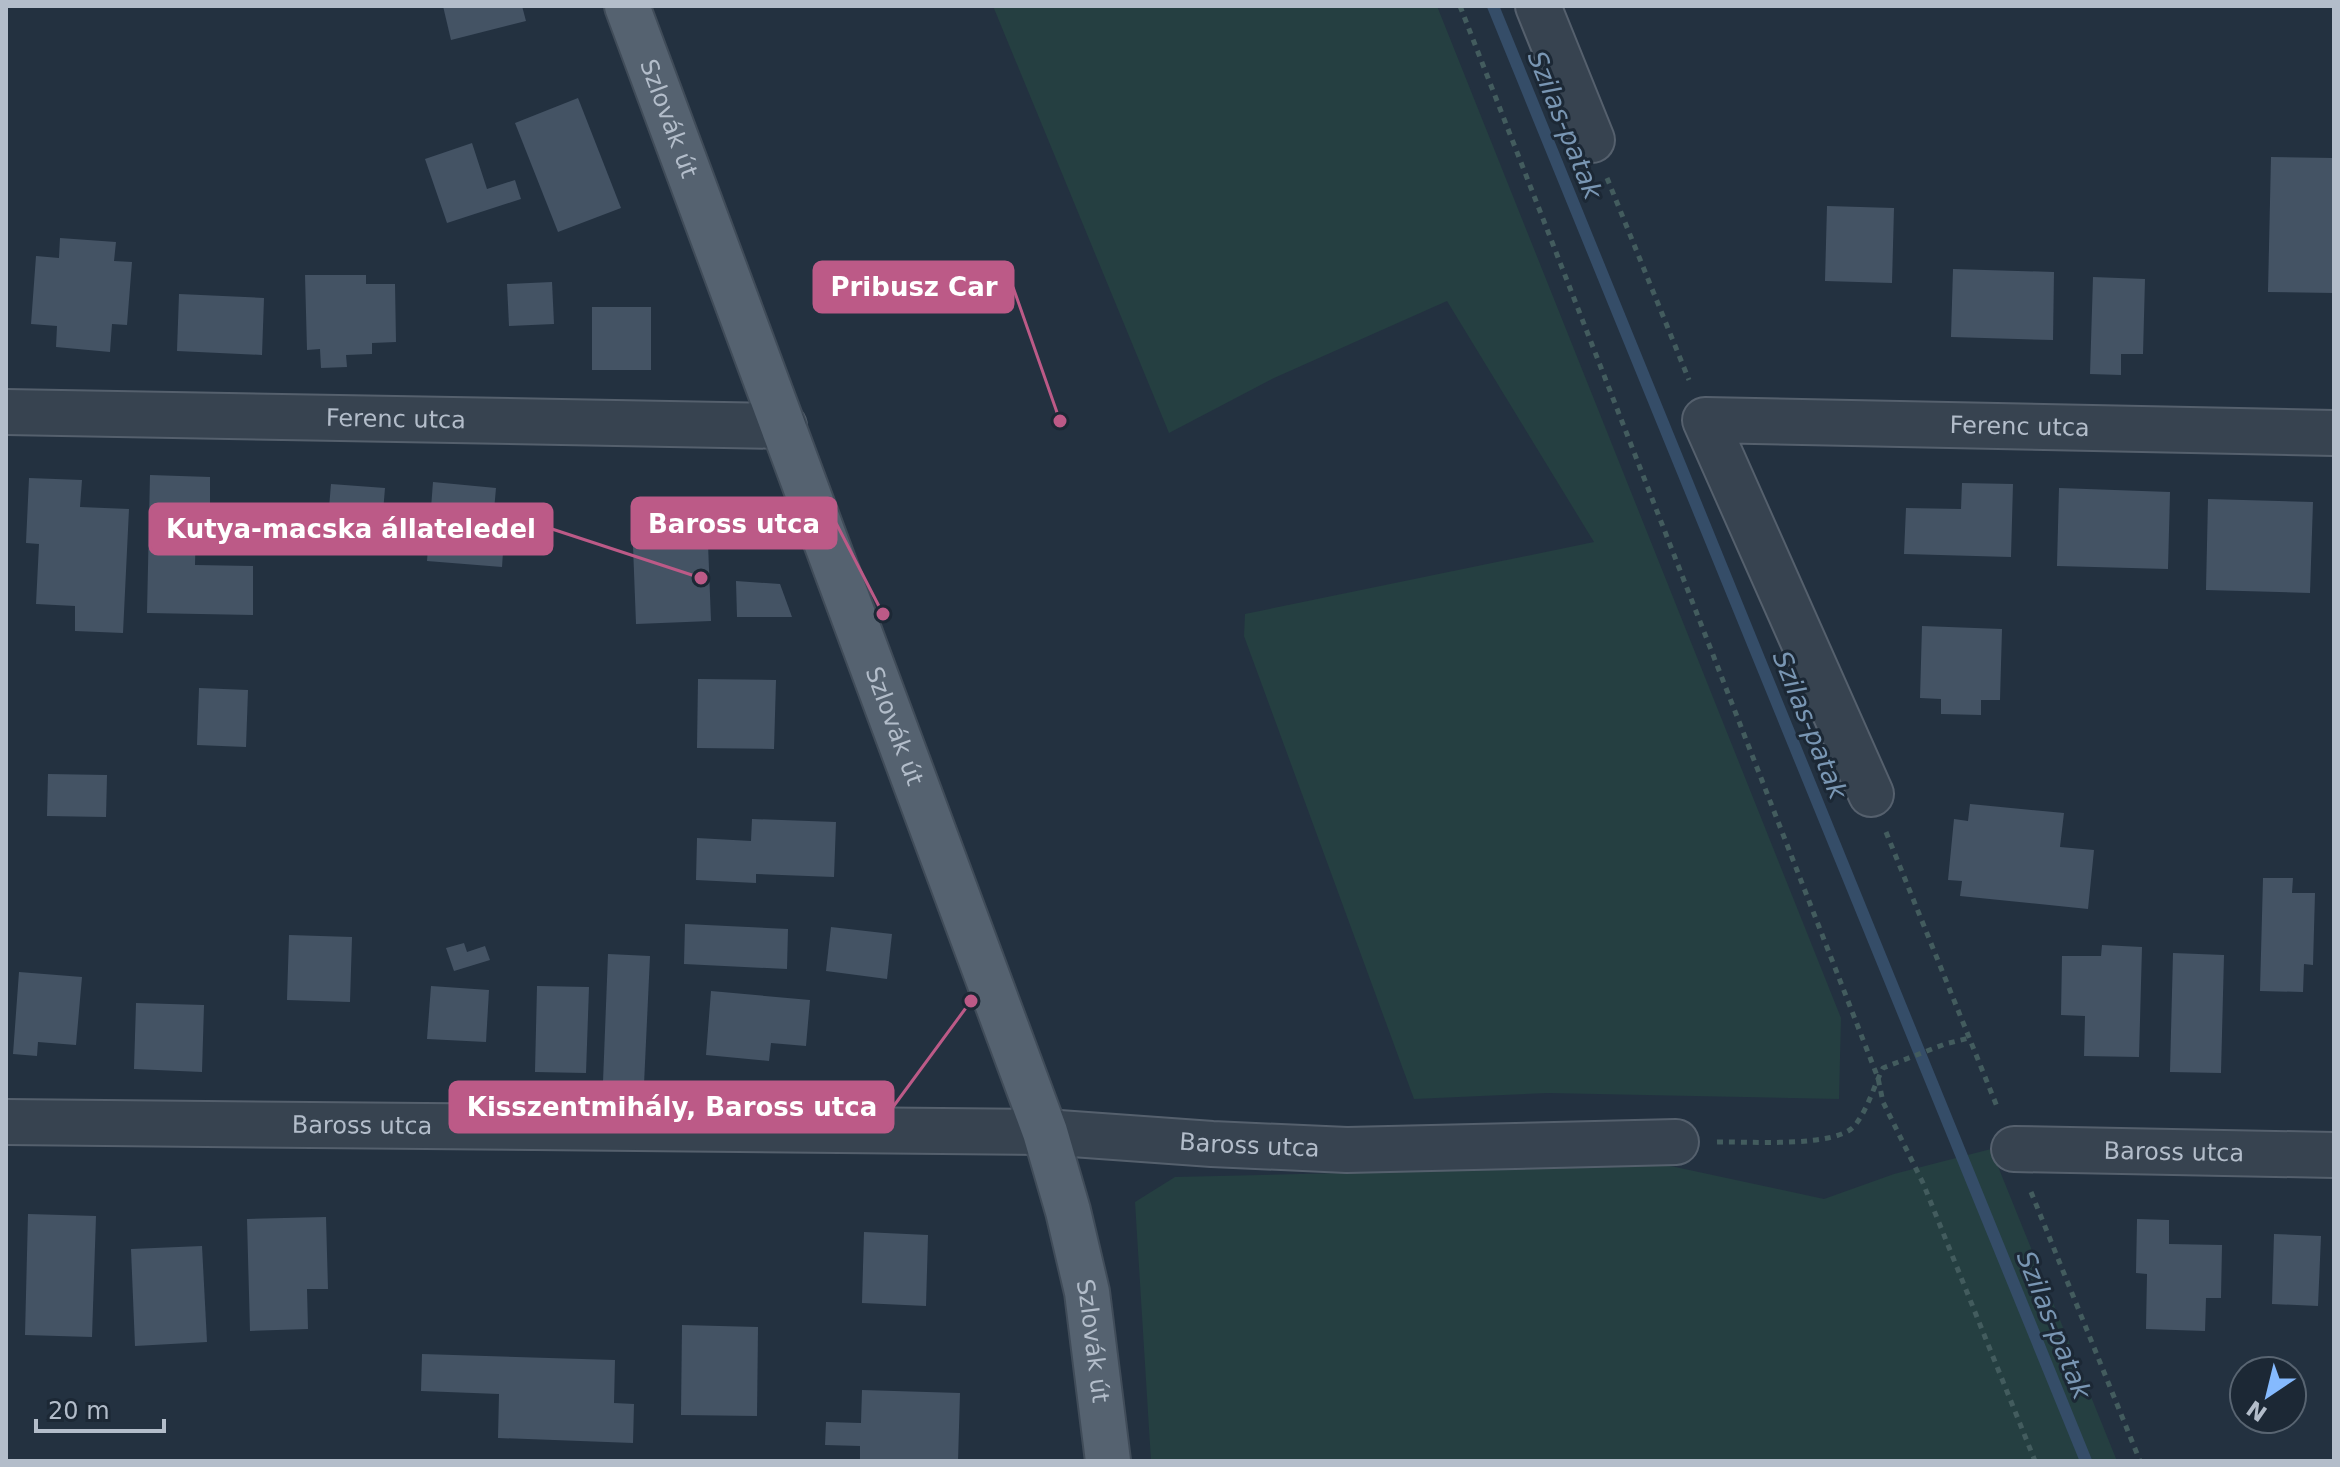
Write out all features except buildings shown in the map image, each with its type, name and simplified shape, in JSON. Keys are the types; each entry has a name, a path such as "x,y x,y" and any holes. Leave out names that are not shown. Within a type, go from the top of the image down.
{"main road":[{"name":"Szlovák út","path":"627,6 1045,1132 1087,1292 1108,1461"}],"street":[{"path":"1538,6 1592,140"},
{"name":"Ferenc utca","path":"6,412 784,426"},
{"name":"Ferenc utca","path":"1705,420 2334,433"},
{"path":"1705,420 1871,794"},
{"name":"Baross utca","path":"6,1122 1045,1132 1347,1150 1676,1142"},
{"name":"Baross utca","path":"2014,1149 2334,1155"}],"path":[{"path":"1460,6 1878,1078 1883,1102 1923,1183 2035,1461"},
{"path":"1592,140 1705,420"},
{"path":"1676,1142 1796,1143 1833,1138 1855,1127 1883,1068 1969,1038"}],"green space":[{"path":"993,6 1437,6 1841,1018 1839,1099 1548,1093 1414,1099 1244,636 1245,614 1594,542 1447,301 1274,378 1169,433"},
{"path":"1991,1149 2117,1461 1151,1461 1135,1202 1175,1177 1666,1165 1824,1199 1894,1174"}],"waterway":[{"name":"Szilas-patak","path":"1493,6 2086,1461"}],"place":[{"name":"Pribusz Car","path":"1060,421"},
{"name":"Kutya-macska állateledel","path":"701,578"},
{"name":"Baross utca","path":"883,614"},
{"name":"Kisszentmihály, Baross utca","path":"971,1001"}]}
